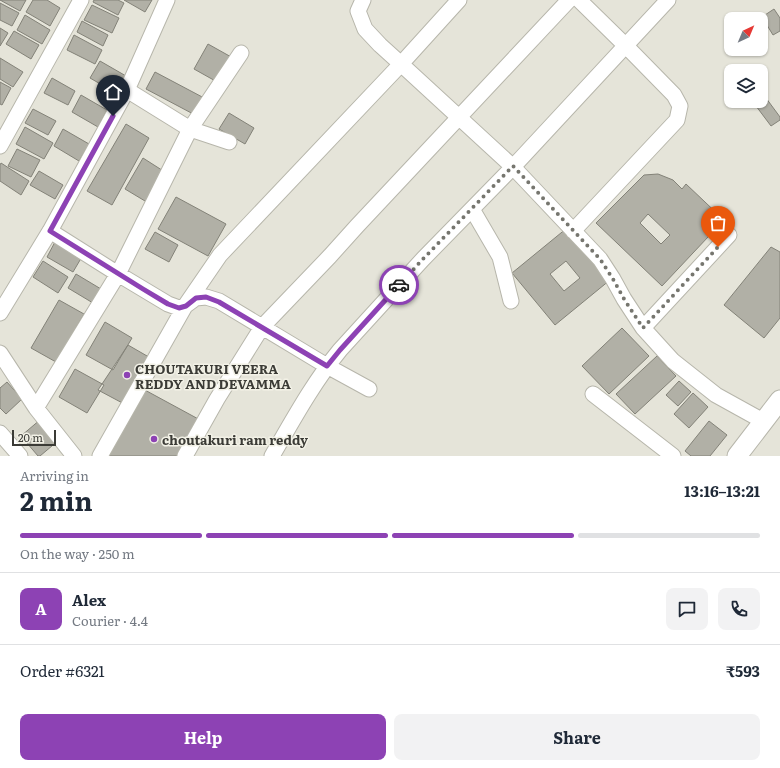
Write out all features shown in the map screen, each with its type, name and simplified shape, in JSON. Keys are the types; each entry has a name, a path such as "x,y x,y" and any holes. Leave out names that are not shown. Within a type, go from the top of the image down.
{"street":[{"path":"0,146 81,0"},
{"path":"0,314 50,231 127,90 167,0"},
{"path":"363,0 358,11 365,29 380,45 513,166 600,259 643,328 673,361 716,395 763,421"},
{"path":"100,456 186,306 220,255 401,64 459,0"},
{"path":"185,456 217,399 262,327 325,262 458,117 569,0"},
{"path":"573,231 677,120 680,106 674,95 579,0"},
{"path":"272,456 308,394 340,350 423,259 513,166 668,0"},
{"path":"36,408 118,274 190,129 241,53"},
{"path":"127,90 190,129 229,142"},
{"path":"472,209 500,257 511,301"},
{"path":"50,231 168,304 179,308 186,306 196,298 206,297 219,302 369,389"},
{"path":"643,328 729,235"},
{"path":"0,353 36,408 74,456"},
{"path":"593,394 673,456"},
{"path":"737,456 780,400"},
{"path":"0,433 20,456"}],"building":[{"path":"0,0 26,0 20,11"},
{"path":"33,0 47,0 60,8 50,26 26,12"},
{"path":"94,0 118,0 124,3 118,15 93,2"},
{"path":"124,0 152,0 145,12"},
{"path":"0,3 19,13 12,26 0,20"},
{"path":"92,5 119,18 112,33 84,20"},
{"path":"774,9 780,18 780,31 773,35 768,27 768,13"},
{"path":"25,15 50,30 42,44 17,30"},
{"path":"82,21 108,35 103,46 77,32"},
{"path":"0,28 8,33 0,46"},
{"path":"14,31 39,45 31,59 6,44"},
{"path":"74,35 102,50 95,64 67,50"},
{"path":"208,44 233,58 219,83 194,69"},
{"path":"0,58 23,72 13,87 0,79"},
{"path":"100,61 126,76 116,93 90,78"},
{"path":"155,72 206,99 197,116 146,89"},
{"path":"52,78 75,91 68,105 44,93"},
{"path":"0,82 11,88 2,105 0,104"},
{"path":"81,95 107,110 98,127 72,112"},
{"path":"768,101 780,117 780,120 771,126 758,108 768,108"},
{"path":"33,109 56,121 48,135 25,123"},
{"path":"229,113 254,128 245,144 219,129"},
{"path":"126,124 149,138 112,205 87,191"},
{"path":"25,127 53,143 44,159 16,144"},
{"path":"63,129 89,144 79,161 54,146"},
{"path":"17,149 40,160 31,177 8,166"},
{"path":"143,158 168,174 150,204 125,189"},
{"path":"1,163 29,181 21,195 0,181"},
{"path":"39,171 63,185 55,199 30,185"},
{"path":"658,174 673,180 682,189 686,184 724,220 662,286 596,223 644,175","holes":["648,214 670,235 661,244 640,223"]},
{"path":"176,197 226,224 208,256 158,229"},
{"path":"567,228 610,280 555,325 512,273","holes":["566,261 580,278 564,291 550,274"]},
{"path":"155,232 178,245 169,262 145,249"},
{"path":"56,240 83,255 73,272 47,257"},
{"path":"771,247 780,252 780,318 764,338 724,305"},
{"path":"43,261 68,277 58,293 33,277"},
{"path":"76,274 101,289 93,303 68,288"},
{"path":"59,300 84,314 56,362 31,348"},
{"path":"105,322 132,338 113,370 86,355"},
{"path":"622,328 649,356 609,394 582,366"},
{"name":"CHOUTAKURI VEERA REDDY AND DEVAMMA","path":"128,345 154,360 128,406 98,390"},
{"path":"657,356 676,376 635,414 616,394"},
{"path":"75,369 104,385 87,413 59,397"},
{"path":"679,381 691,392 678,406 666,395"},
{"path":"7,382 22,399 6,414 0,408 0,388"},
{"name":"choutakuri ram reddy","path":"143,389 202,421 182,456 107,456"},
{"path":"693,393 708,407 689,428 674,414"},
{"path":"41,419 59,440 40,456 38,456 21,436"},
{"path":"709,421 727,435 710,456 691,456 685,451"}],"way so far":[{"path":"399,285 513,166 600,259 643,328 718,247"}],"place":[{"name":"CHOUTAKURI VEERA REDDY AND DEVAMMA","path":"127,375"},
{"name":"choutakuri ram reddy","path":"154,439"}],"route":[{"path":"113,116 50,231 168,304 179,308 186,306 196,298 206,297 219,302 327,366 399,285"}]}
